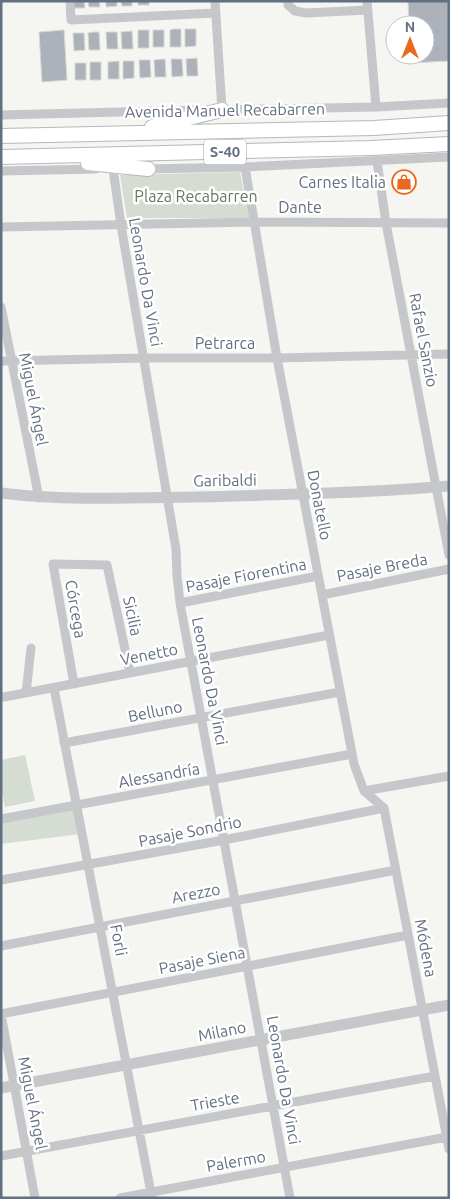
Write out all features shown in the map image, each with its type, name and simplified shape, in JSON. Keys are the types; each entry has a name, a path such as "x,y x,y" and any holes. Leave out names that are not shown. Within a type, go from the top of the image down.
{"main road":[{"path":"128,133 222,110"},
{"name":"Avenida Manuel Recabarren","path":"1,136 374,128 449,123"},
{"name":"S-40","path":"1,157 372,148 449,144"},
{"path":"25,157 148,169"}],"street":[{"path":"70,1 71,20 216,13"},
{"path":"215,1 222,110"},
{"path":"288,1 288,6 295,12 306,13 368,6 376,107"},
{"name":"Avenida Manuel Recabarren","path":"1,115 376,107 449,103"},
{"path":"1,170 245,167 449,158"},
{"name":"Rafael Sanzio","path":"377,161 386,223 449,555"},
{"path":"245,167 254,222"},
{"name":"Leonardo Da Vinci","path":"113,169 176,548 180,603 290,1198"},
{"name":"Dante","path":"1,227 254,222 449,223"},
{"name":"Donatello","path":"254,222 277,358 340,692 356,774 364,791"},
{"name":"Miguel Ángel","path":"1,306 39,498"},
{"name":"Petrarca","path":"1,361 449,354"},
{"name":"Garibaldi","path":"1,493 39,498 167,497 303,494 449,486"},
{"name":"Córcega","path":"74,684 52,564 107,565"},
{"name":"Sicilia","path":"107,565 130,673"},
{"name":"Pasaje Breda","path":"322,595 449,569"},
{"name":"Pasaje Fiorentina","path":"180,603 318,576"},
{"name":"Venetto","path":"4,697 329,635"},
{"path":"26,693 31,648"},
{"name":"Forli","path":"54,688 152,1195"},
{"name":"Belluno","path":"64,743 340,692"},
{"name":"Alessandría","path":"1,819 352,754"},
{"path":"364,791 449,776"},
{"path":"364,791 384,808"},
{"name":"Pasaje Sondrio","path":"1,880 224,840 384,808"},
{"name":"Módena","path":"384,808 449,1149"},
{"name":"Arezzo","path":"1,946 396,870"},
{"name":"Pasaje Siena","path":"1,1014 408,935"},
{"name":"Milano","path":"1,1088 449,1005"},
{"name":"Miguel Ángel","path":"1,1014 35,1198"},
{"name":"Trieste","path":"1,1156 435,1076"},
{"name":"Palermo","path":"120,1198 152,1195 446,1137"}],"green space":[{"name":"Plaza Recabarren","path":"240,172 249,218 127,218 120,175"},
{"path":"25,755 35,801 5,807 1,787 1,760"},
{"path":"75,808 80,834 1,844 1,822"}],"building":[{"path":"73,1 84,1 85,8 73,8"},
{"path":"88,1 99,1 100,7 89,7"},
{"path":"106,1 117,1 117,6 106,7"},
{"path":"121,1 132,1 132,6 122,6"},
{"path":"138,1 149,1 149,5 138,5"},
{"path":"408,1 449,1 449,61 435,62 435,15 409,15"},
{"path":"181,29 181,47 170,47 170,30"},
{"path":"185,29 196,29 196,46 185,47"},
{"path":"64,30 67,80 42,82 39,32"},
{"path":"138,30 149,30 149,48 138,48"},
{"path":"153,30 164,30 164,47 153,47"},
{"path":"132,31 133,49 122,49 121,32"},
{"path":"99,32 100,50 89,50 88,33"},
{"path":"106,32 117,32 118,49 107,49"},
{"path":"73,33 84,33 85,50 74,51"},
{"path":"197,58 198,76 187,76 186,59"},
{"path":"165,59 166,77 155,77 154,60"},
{"path":"171,59 182,59 183,76 172,77"},
{"path":"139,60 150,60 151,77 140,78"},
{"path":"119,61 119,79 108,79 108,62"},
{"path":"123,61 134,61 134,78 123,79"},
{"path":"90,62 101,62 101,80 90,80"},
{"path":"75,63 86,63 86,80 75,80"}],"place":[{"name":"Carnes Italia","path":"404,182"}]}
